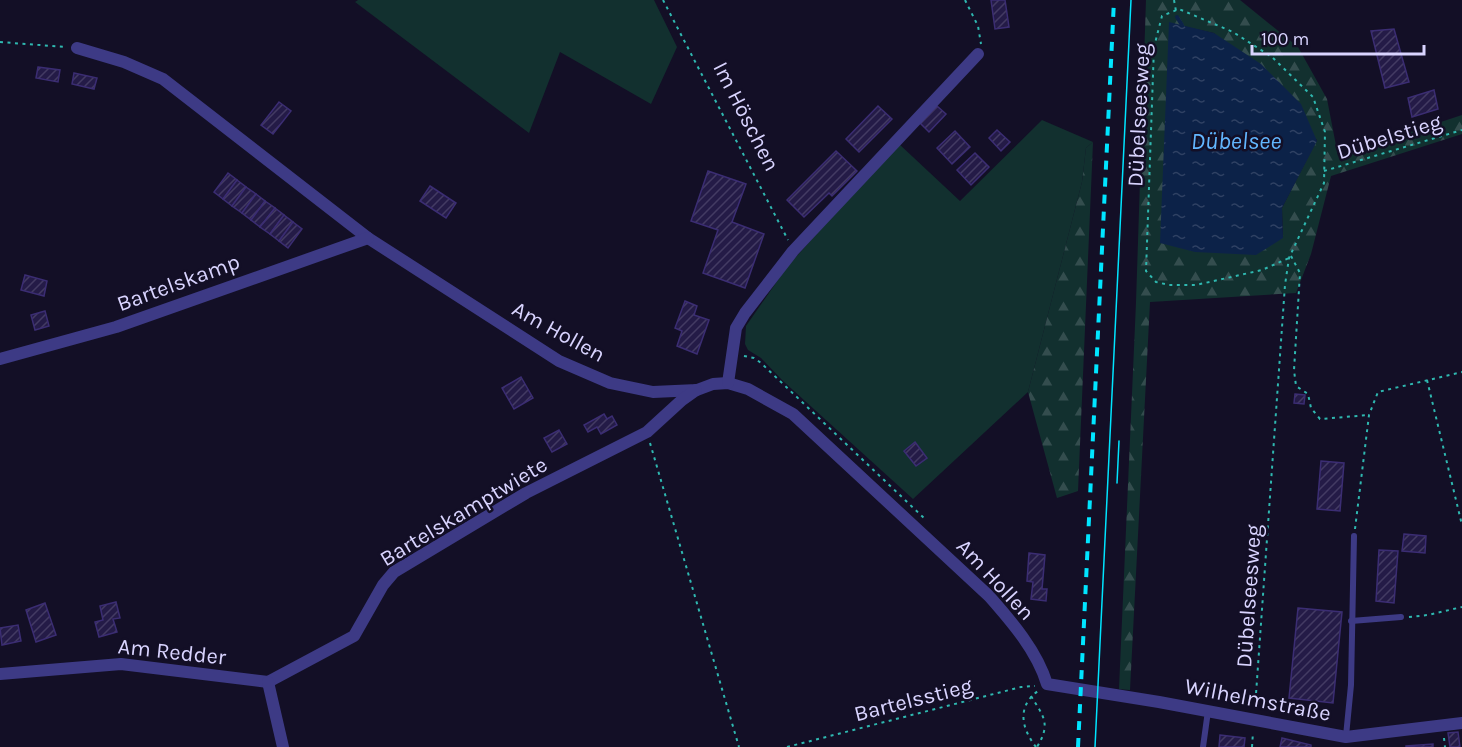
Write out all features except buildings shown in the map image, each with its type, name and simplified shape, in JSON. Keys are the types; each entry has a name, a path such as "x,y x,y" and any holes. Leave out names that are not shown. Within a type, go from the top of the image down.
{"street":[{"name":"Am Hollen","path":"77,48 124,62 163,79 368,238 559,361 610,383 653,392 697,390 713,384 728,383 748,389 793,414 989,596 1011,621 1035,656 1043,670 1047,684"},
{"path":"728,383 736,328 745,313 794,251 978,54"},
{"name":"Bartelskamp","path":"0,359 116,327 368,238"},
{"name":"Bartelskamptwiete","path":"268,682 354,636 383,585 394,572 526,493 647,432 682,400 697,390"},
{"name":"Am Redder","path":"1,673 121,664 268,682"},
{"path":"268,682 283,747"},
{"name":"Wilhelmstraße","path":"1047,684 1208,711 1346,742 1462,723"}],"lane":[{"path":"1346,742 1351,685 1354,536"},
{"path":"1351,621 1401,617"},
{"path":"1203,747 1208,711"}],"path":[{"name":"Im Höschen","path":"663,0 794,251"},
{"path":"965,0 981,36 978,54"},
{"path":"1174,0 1176,11"},
{"name":"Dübelseesweg","path":"1252,747 1285,285 1290,256 1324,183 1325,132 1313,97 1272,57 1233,32 1179,9 1162,16 1154,47 1146,271 1156,282 1169,285 1196,285 1262,270 1290,256"},
{"path":"0,42 77,48"},
{"name":"Dübelstieg","path":"1324,171 1462,130"},
{"path":"1290,256 1300,273 1294,370 1296,386 1308,394 1311,408 1320,419 1369,415"},
{"path":"1354,536 1369,415 1378,392 1462,372"},
{"path":"1427,380 1462,525"},
{"path":"647,432 739,747"},
{"path":"1401,617 1428,615 1462,607"},
{"path":"1031,696 1046,722 1044,735 1036,747 1028,736 1022,718 1031,696 1047,684"},
{"name":"Bartelsstieg","path":"787,747 1021,687 1047,684"}],"green space":[{"path":"358,0 654,0 677,47 651,104 560,52 529,133 355,2"},
{"path":"1146,0 1240,0 1298,47 1327,99 1338,156 1462,115 1462,134 1331,176 1311,254 1296,293 1150,302 1130,690 1119,689 1136,303","holes":["1169,23 1214,33 1317,140 1282,208 1283,238"]},
{"path":"1042,120 1093,142 1086,148 1082,182 1028,392 913,499 783,381 761,358 748,350 745,344 746,326 787,267 898,143 960,201"},
{"path":"1093,142 1078,491 1057,498 1028,392 1082,182 1086,148"}],"water":[{"name":"Dübelsee","path":"1169,22 1214,33 1261,64 1301,104 1317,141 1282,208 1283,238 1256,255 1195,252 1160,243"}],"waterway":[{"path":"1177,17 1182,25"}],"tram line":[{"path":"1095,747 1131,0"},
{"path":"1117,483 1119,441"}],"railway":[{"path":"1078,747 1114,0"}]}
